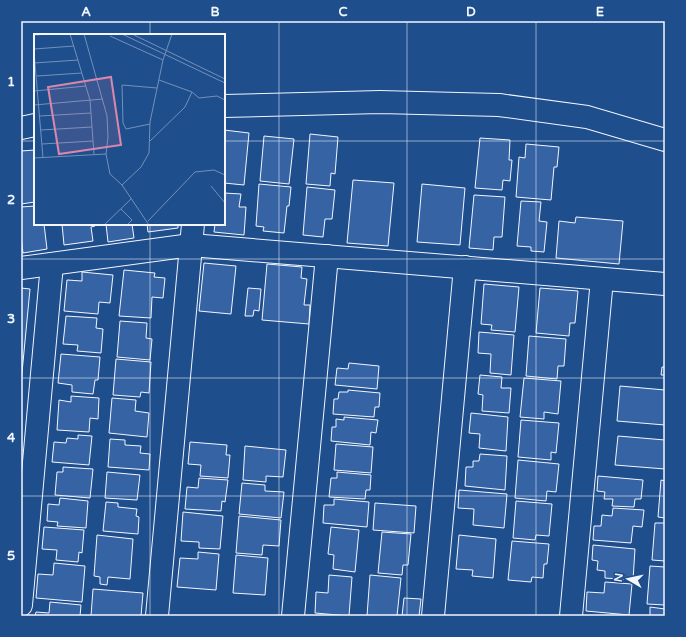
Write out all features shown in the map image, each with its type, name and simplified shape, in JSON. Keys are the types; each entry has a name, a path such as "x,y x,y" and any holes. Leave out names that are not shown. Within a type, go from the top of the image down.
{"street":[{"path":"225,106 380,102 498,105 586,117 665,140"},
{"path":"21,128 34,126"},
{"path":"157,616 192,234"},
{"path":"21,268 52,264 192,234 327,256 665,284"},
{"path":"293,616 327,256"},
{"path":"21,605 52,264"},
{"path":"433,616 466,267"},
{"path":"571,616 602,279"}],"building":[{"path":"225,130 249,133 244,185 225,183"},
{"path":"310,134 338,137 335,174 331,173 330,186 306,184"},
{"path":"264,136 294,139 289,184 260,181"},
{"path":"480,138 510,140 509,160 512,160 510,181 503,180 502,190 475,188"},
{"path":"526,144 559,147 557,167 554,167 551,200 516,197 519,157 525,158"},
{"path":"34,150 34,202 21,204 21,151"},
{"path":"353,180 394,183 388,246 347,243"},
{"path":"259,184 291,187 284,233 263,231 264,227 256,226"},
{"path":"422,184 465,188 460,245 417,242"},
{"path":"307,187 335,190 332,219 325,219 323,237 303,235"},
{"path":"225,193 241,194 239,207 246,207 244,235 214,232 215,225 225,225"},
{"path":"474,195 505,197 502,237 494,237 493,250 469,248"},
{"path":"521,201 541,202 539,221 547,222 544,252 531,251 531,247 517,246"},
{"path":"34,206 34,225 44,225 47,249 23,253 21,237 21,207"},
{"path":"576,217 623,221 619,264 556,258 559,221 575,223"},
{"path":"62,225 95,225 91,227 93,241 64,245"},
{"path":"106,225 132,225 134,238 108,242"},
{"path":"147,225 178,225 178,228 148,232"},
{"path":"204,263 236,266 231,314 199,311"},
{"path":"267,264 302,267 301,278 307,279 304,305 310,305 309,324 262,320"},
{"path":"124,270 155,273 154,277 165,278 163,298 152,297 151,318 119,316"},
{"path":"82,272 113,275 110,303 99,302 98,314 64,311 67,280 82,281"},
{"path":"484,284 519,287 515,332 491,330 492,325 481,324"},
{"path":"21,288 30,289 21,383"},
{"path":"248,288 261,289 259,311 254,310 253,316 245,316"},
{"path":"540,288 578,291 575,323 570,323 569,336 536,333"},
{"path":"66,316 97,318 96,328 103,329 101,353 77,351 78,345 63,344"},
{"path":"120,321 147,323 146,338 152,339 150,360 117,357"},
{"path":"479,332 514,335 511,375 490,373 491,354 478,353"},
{"path":"529,336 566,339 564,366 558,366 557,379 526,376"},
{"path":"61,354 100,357 98,380 95,380 93,394 72,392 72,385 58,383"},
{"path":"116,359 151,362 149,393 141,392 140,397 113,395"},
{"path":"349,363 379,366 377,389 335,385 337,368 348,369"},
{"path":"662,367 665,367 665,375 661,375"},
{"path":"480,375 502,377 501,388 511,388 509,413 482,411 483,395 478,394"},
{"path":"524,378 561,381 558,414 544,412 544,419 520,417"},
{"path":"620,386 665,390 665,425 617,421"},
{"path":"348,390 380,393 379,407 375,407 374,417 333,414 334,399 338,399 339,392 348,392"},
{"path":"71,396 99,398 98,419 90,418 89,432 57,430 59,400 71,402"},
{"path":"112,398 136,400 135,411 149,413 147,437 109,433"},
{"path":"471,413 508,417 506,451 479,448 480,434 469,433"},
{"path":"344,417 378,420 376,433 371,432 370,445 331,441 332,427 336,427 336,419 344,420"},
{"path":"521,420 559,423 556,453 551,452 551,460 518,457"},
{"path":"78,435 92,436 89,465 52,462 54,442 66,443 67,438 78,439"},
{"path":"618,436 665,440 665,469 615,465"},
{"path":"110,439 125,440 125,445 141,446 140,453 150,454 149,470 108,467"},
{"path":"190,442 227,445 226,455 230,455 228,478 200,476 201,465 188,464"},
{"path":"336,444 373,447 371,473 334,470"},
{"path":"245,446 286,450 283,477 266,476 266,482 243,480"},
{"path":"480,454 507,456 505,490 465,486 466,467 473,467 473,461 479,461"},
{"path":"518,460 559,464 556,492 547,491 546,501 515,498"},
{"path":"63,467 93,469 90,498 55,495 57,472 63,472"},
{"path":"107,472 140,475 137,500 105,498"},
{"path":"337,472 371,475 370,490 366,490 365,499 329,497 331,478 337,478"},
{"path":"598,476 643,480 641,499 635,499 634,507 612,506 613,499 604,499 605,492 597,491"},
{"path":"199,478 228,480 225,502 222,501 221,511 185,509 187,487 198,488"},
{"path":"661,480 665,481 665,518 658,517"},
{"path":"242,483 265,485 265,491 284,492 281,518 239,514"},
{"path":"459,490 507,494 504,528 473,525 474,509 458,508"},
{"path":"60,498 88,501 86,528 57,526 58,522 47,521 48,504 59,505"},
{"path":"334,499 369,502 367,527 323,523 324,505 334,505"},
{"path":"516,501 552,504 549,536 536,535 535,540 513,538"},
{"path":"106,502 118,503 118,507 137,509 136,516 139,517 138,534 103,531"},
{"path":"375,503 416,506 414,533 373,530"},
{"path":"613,508 644,510 642,527 633,526 631,543 593,540 594,526 601,526 602,515 612,516"},
{"path":"183,512 223,516 220,549 199,548 199,542 181,541"},
{"path":"239,516 281,520 279,546 263,545 262,555 236,553"},
{"path":"655,523 665,523 665,561 652,560"},
{"path":"44,527 84,530 82,553 79,552 78,562 56,560 57,550 42,549"},
{"path":"331,527 359,530 355,572 333,569 334,555 328,554"},
{"path":"382,532 411,534 408,565 403,565 402,575 378,573"},
{"path":"97,535 133,539 130,579 108,577 107,585 100,584 100,577 94,576"},
{"path":"459,535 496,539 493,578 472,576 473,570 456,569"},
{"path":"512,541 549,544 547,564 544,564 543,578 532,577 531,582 508,580"},
{"path":"593,545 635,549 633,580 605,578 605,571 597,570 598,561 592,560"},
{"path":"198,552 219,554 216,590 177,587 180,558 198,559"},
{"path":"236,555 268,558 265,595 233,593"},
{"path":"54,563 85,566 82,602 36,598 38,574 53,575"},
{"path":"650,566 665,567 665,605 647,604"},
{"path":"329,575 352,577 349,616 315,613 316,592 328,593"},
{"path":"370,575 401,578 397,616 367,616"},
{"path":"605,582 632,584 629,615 586,611 587,592 604,593"},
{"path":"93,589 143,593 141,616 91,616"},
{"path":"404,598 421,599 419,616 402,616"},
{"path":"50,602 81,605 80,616 35,616 36,612 49,613"},
{"path":"650,607 665,609 665,616 650,616"}]}
